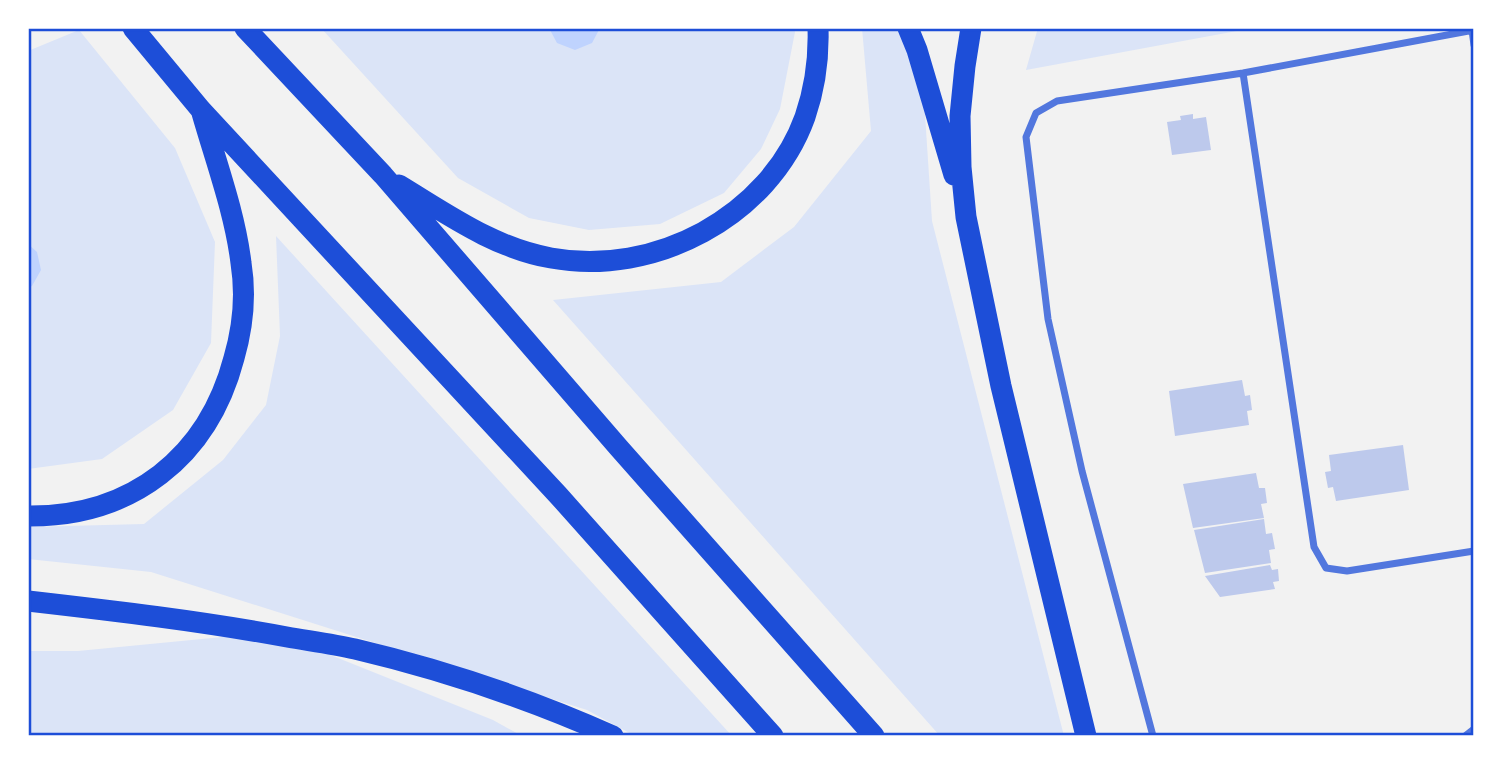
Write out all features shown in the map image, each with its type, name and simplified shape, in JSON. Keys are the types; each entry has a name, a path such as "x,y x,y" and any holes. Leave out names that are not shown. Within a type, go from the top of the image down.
{"highway":[{"path":"133,28 201,110 558,495 773,736"},
{"path":"245,28 383,175 619,448 874,736"},
{"path":"383,175 483,235 517,250 588,262 654,253 683,243 710,229 758,191 778,167 794,141 812,96 819,47 818,28"},
{"path":"908,28 917,50 966,217 1001,387 1086,736"},
{"path":"966,217 960,116 971,28"},
{"path":"32,516 72,513 106,505 138,490 167,470 199,435 213,413 229,378 239,341 242,315 242,263 201,110"},
{"path":"28,601 247,629 354,649 459,677 562,713 613,736"}],"street":[{"path":"1153,736 1082,471 1048,319 1026,137 1036,113 1056,101 1243,72 1473,30 1474,45"},
{"path":"1243,72 1314,547 1326,568 1347,571 1474,551"},
{"path":"1465,736 1474,729"}],"shaded area":[{"path":"321,28 794,28 795,32 780,109 761,149 724,193 660,224 589,230 529,218 458,178"},
{"path":"862,28 905,28 922,69 932,221 1064,736 940,736 553,300 721,282 794,227 871,131"},
{"path":"1038,28 1253,28 1026,70"},
{"path":"79,30 175,148 215,242 211,343 173,410 102,459 28,469 28,51"},
{"path":"276,236 732,736 635,736 587,710 151,572 28,559 28,527 144,524 223,460 266,405 280,336"},
{"path":"273,632 493,720 522,736 28,736 28,651 78,651"}],"water":[{"path":"549,28 600,28 592,43 575,50 557,43"},
{"path":"28,244 37,252 41,270 28,288"}],"building":[{"path":"1193,114 1193,119 1206,117 1211,150 1172,155 1167,122 1181,120 1180,116"},
{"path":"1242,380 1245,396 1250,395 1252,410 1247,411 1249,425 1175,436 1169,391"},
{"path":"1403,445 1409,490 1336,501 1333,487 1328,488 1325,472 1331,471 1329,455"},
{"path":"1256,473 1259,488 1265,488 1267,503 1261,504 1264,518 1193,528 1183,484"},
{"path":"1264,519 1266,534 1272,533 1275,549 1269,550 1271,563 1205,573 1194,530"},
{"path":"1270,565 1272,570 1278,569 1279,581 1273,582 1275,589 1220,597 1205,576"}]}
